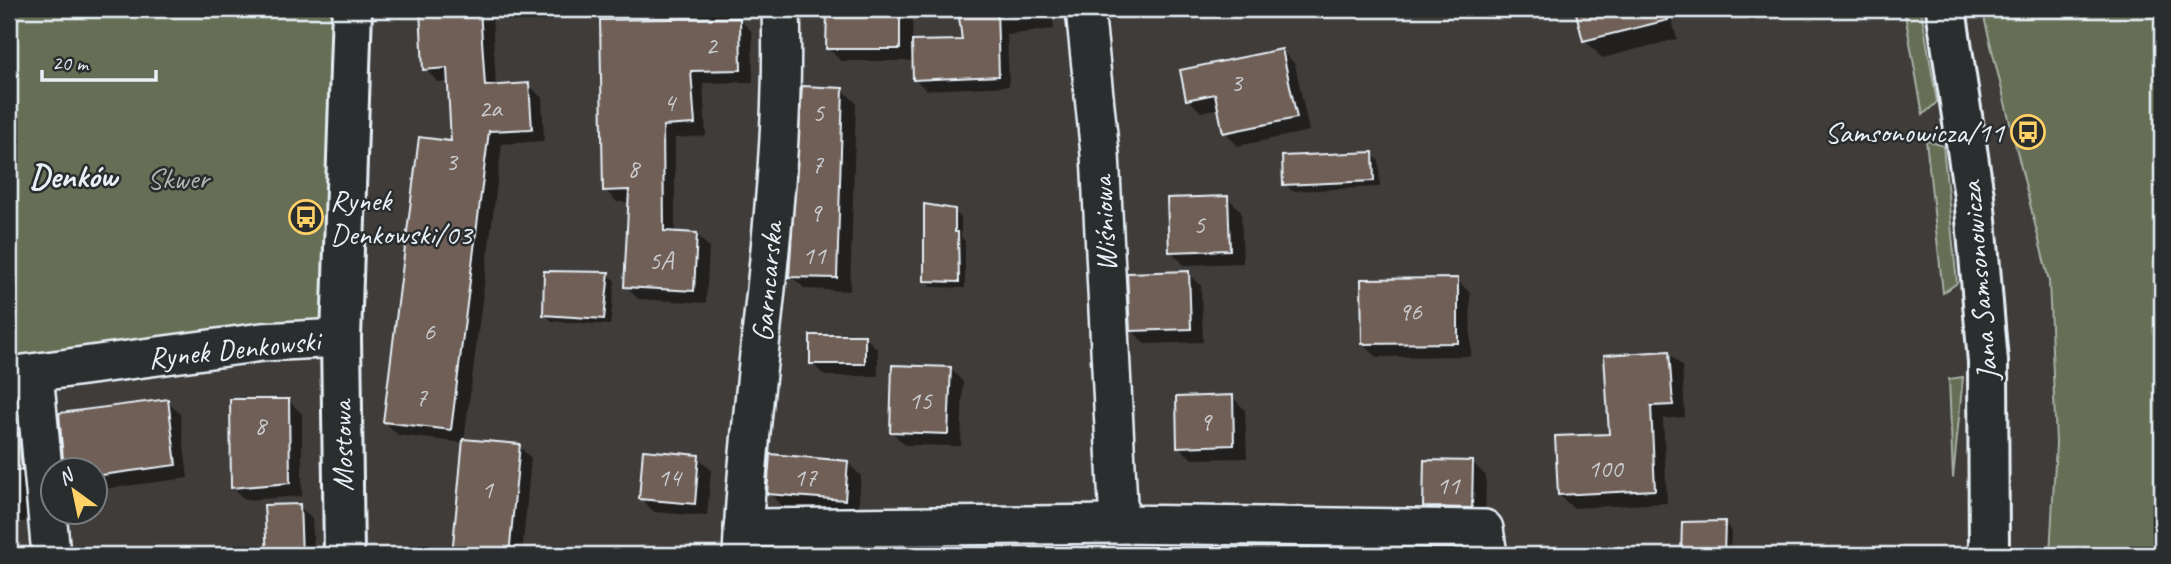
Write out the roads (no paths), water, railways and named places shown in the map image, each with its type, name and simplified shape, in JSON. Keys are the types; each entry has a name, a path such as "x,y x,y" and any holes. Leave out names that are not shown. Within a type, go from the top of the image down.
{"street":[{"name":"Rynek Denkowski","path":"21,374 262,342 341,338 352,9"},
{"name":"Garncarska","path":"743,541 772,244 782,43 781,9"},
{"name":"Wiśniowa","path":"1085,9 1100,154 1119,524"},
{"name":"Jana Samsonowicza","path":"1945,9 1974,197 1989,362 1989,555"},
{"name":"Mostowa","path":"341,338 344,555"},
{"path":"21,374 51,555"},
{"path":"743,541 1119,524 1484,529 1488,555"}],"place":[{"name":"Samsonowicza/11","path":"2028,132"},
{"name":"Rynek Denkowski/03","path":"306,217"}],"district":[{"name":"Denków","path":"73,175"}],"park label":[{"name":"Skwer","path":"178,178"}]}
